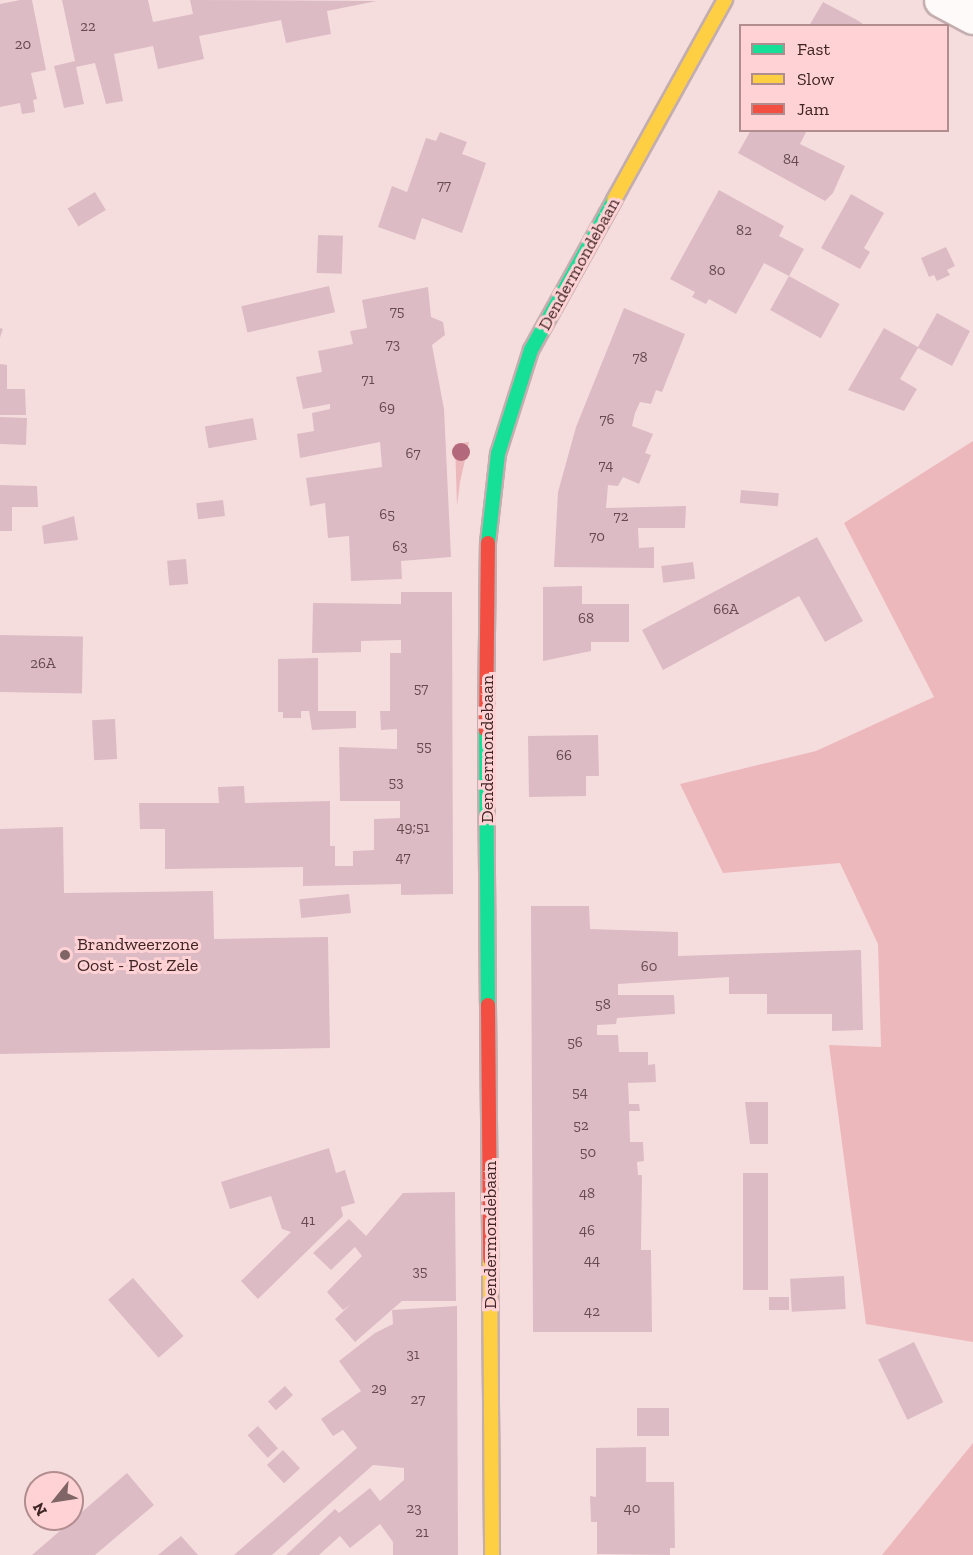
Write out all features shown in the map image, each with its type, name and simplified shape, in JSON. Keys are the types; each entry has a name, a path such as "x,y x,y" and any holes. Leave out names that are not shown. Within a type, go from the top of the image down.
{"street":[{"name":"Dendermondebaan","path":"492,1555 486,780 488,521 494,480 498,454 531,350 725,0"},
{"path":"941,0 973,17"}],"shaded area":[{"path":"973,441 973,1342 866,1324 829,1045 881,1047 878,944 840,863 723,873 680,784 816,751 934,697 844,523"},
{"path":"469,442 460,482 457,506 455,444"},
{"path":"973,1443 973,1555 882,1555"}],"building":[{"path":"32,0 46,70 31,73 37,99 33,100 35,112 22,114 20,103 0,107 0,4"},
{"path":"62,0 148,0 153,22 193,14 190,0 377,1 327,11 331,34 286,43 281,20 199,36 204,59 158,69 153,46 114,54 123,101 106,104 95,63 76,67 84,104 64,108 54,66 75,61"},
{"path":"823,2 863,24 810,24"},
{"path":"440,132 467,142 462,154 486,163 462,233 422,218 415,240 378,227 392,186 407,192 426,138 436,141"},
{"path":"750,132 806,132 800,144 845,166 833,193 825,201 738,153"},
{"path":"719,190 784,226 779,236 804,249 789,276 764,263 736,314 709,299 706,304 692,297 695,292 670,279"},
{"path":"95,192 106,210 78,226 68,208"},
{"path":"851,194 884,213 864,248 870,252 860,269 821,248"},
{"path":"318,235 343,236 342,274 317,273"},
{"path":"946,247 955,266 947,270 950,275 937,281 934,275 929,277 921,258"},
{"path":"789,276 840,304 821,338 770,310"},
{"path":"329,286 335,312 247,333 241,306"},
{"path":"428,287 431,317 443,322 445,335 432,345 444,409 451,557 401,561 402,579 351,581 349,536 328,538 325,503 310,506 306,478 382,467 380,442 300,458 297,434 314,431 312,413 330,409 330,404 303,409 296,377 322,372 318,351 353,344 350,331 367,328 362,300"},
{"path":"624,308 685,334 662,392 656,390 651,404 640,402 635,413 632,426 653,434 645,453 651,455 639,484 623,477 618,486 608,485 606,508 686,506 685,528 638,528 639,548 654,547 654,568 554,567 558,492 576,427"},
{"path":"937,313 970,331 952,366 918,348 900,379 917,389 904,411 848,390 884,328 918,347"},
{"path":"0,364 7,365 7,389 25,389 26,415 0,415"},
{"path":"0,417 27,418 26,445 0,444"},
{"path":"253,418 257,440 209,448 205,427"},
{"path":"0,485 37,486 38,507 12,507 12,531 0,531"},
{"path":"741,490 779,493 778,506 740,503"},
{"path":"223,500 225,516 198,519 196,503"},
{"path":"74,516 78,540 44,544 42,526"},
{"path":"817,537 863,621 825,642 799,596 663,670 642,630"},
{"path":"186,559 188,584 169,586 167,561"},
{"path":"693,562 695,579 663,583 661,566"},
{"path":"582,586 582,604 629,604 629,642 591,642 591,651 543,661 543,587"},
{"path":"401,592 452,592 453,894 401,895 401,884 303,886 303,867 165,869 165,829 140,829 139,803 219,803 218,787 244,786 245,803 330,801 330,846 335,846 335,866 353,866 353,851 374,850 374,819 400,818 400,801 340,801 339,747 397,749 397,729 381,730 380,711 390,711 390,653 401,653 401,640 361,641 361,652 312,653 313,603 401,604"},
{"path":"0,635 83,636 82,693 0,692"},
{"path":"318,658 318,711 356,711 356,728 312,730 309,711 301,711 301,718 283,718 283,712 278,712 278,659"},
{"path":"115,719 117,759 94,760 92,720"},
{"path":"598,735 599,776 586,776 586,796 529,797 528,736"},
{"path":"63,827 64,893 213,891 214,939 328,937 330,1048 0,1054 0,829"},
{"path":"349,894 351,913 301,918 299,899"},
{"path":"531,906 589,906 590,929 678,932 678,956 861,950 863,1030 832,1031 832,1014 767,1014 767,994 729,994 729,977 618,984 618,995 674,995 675,1014 617,1018 616,1024 597,1025 597,1035 618,1035 619,1052 648,1052 648,1065 655,1064 656,1082 628,1083 629,1104 639,1104 640,1111 629,1111 630,1142 643,1142 644,1161 637,1162 638,1175 642,1175 641,1250 651,1250 652,1332 533,1332"},
{"path":"745,1102 768,1102 768,1144 750,1144"},
{"path":"329,1148 336,1173 345,1170 355,1203 341,1207 343,1216 258,1299 241,1281 291,1232 282,1229 271,1196 230,1209 221,1182"},
{"path":"743,1173 768,1173 768,1290 743,1290"},
{"path":"455,1192 456,1301 402,1301 355,1342 335,1319 351,1304 343,1310 327,1292 362,1256 355,1247 331,1270 313,1253 349,1219 366,1236 403,1193"},
{"path":"844,1276 846,1309 792,1312 790,1279"},
{"path":"133,1278 184,1336 159,1358 108,1300"},
{"path":"769,1297 789,1297 789,1310 769,1310"},
{"path":"457,1306 458,1555 393,1555 393,1542 380,1524 350,1548 340,1536 319,1555 286,1555 335,1509 339,1513 370,1488 380,1501 404,1480 404,1468 373,1465 272,1555 234,1555 357,1448 343,1430 333,1436 321,1419 361,1391 339,1361 375,1333 393,1324 392,1310"},
{"path":"914,1342 943,1402 907,1420 878,1360"},
{"path":"285,1386 293,1395 276,1410 268,1401"},
{"path":"637,1408 669,1408 669,1436 637,1436"},
{"path":"258,1426 278,1448 268,1458 248,1435"},
{"path":"646,1447 646,1482 674,1482 675,1548 670,1548 670,1555 597,1554 597,1522 591,1522 590,1496 596,1497 596,1448"},
{"path":"283,1450 300,1468 284,1483 267,1465"},
{"path":"127,1473 154,1505 95,1555 32,1555 60,1531 84,1531 84,1510"},
{"path":"181,1536 198,1555 158,1555"}],"traffic: fast":[{"path":"488,543 498,454 531,350 614,200"},
{"path":"486,730 488,1005"}],"traffic: slow":[{"path":"614,200 725,0"},
{"path":"490,1259 492,1555"}],"traffic: jam":[{"path":"486,730 488,543"},
{"path":"488,1005 490,1259"}],"place":[{"name":"Brandweerzone Oost - Post Zele","path":"65,955"}]}
